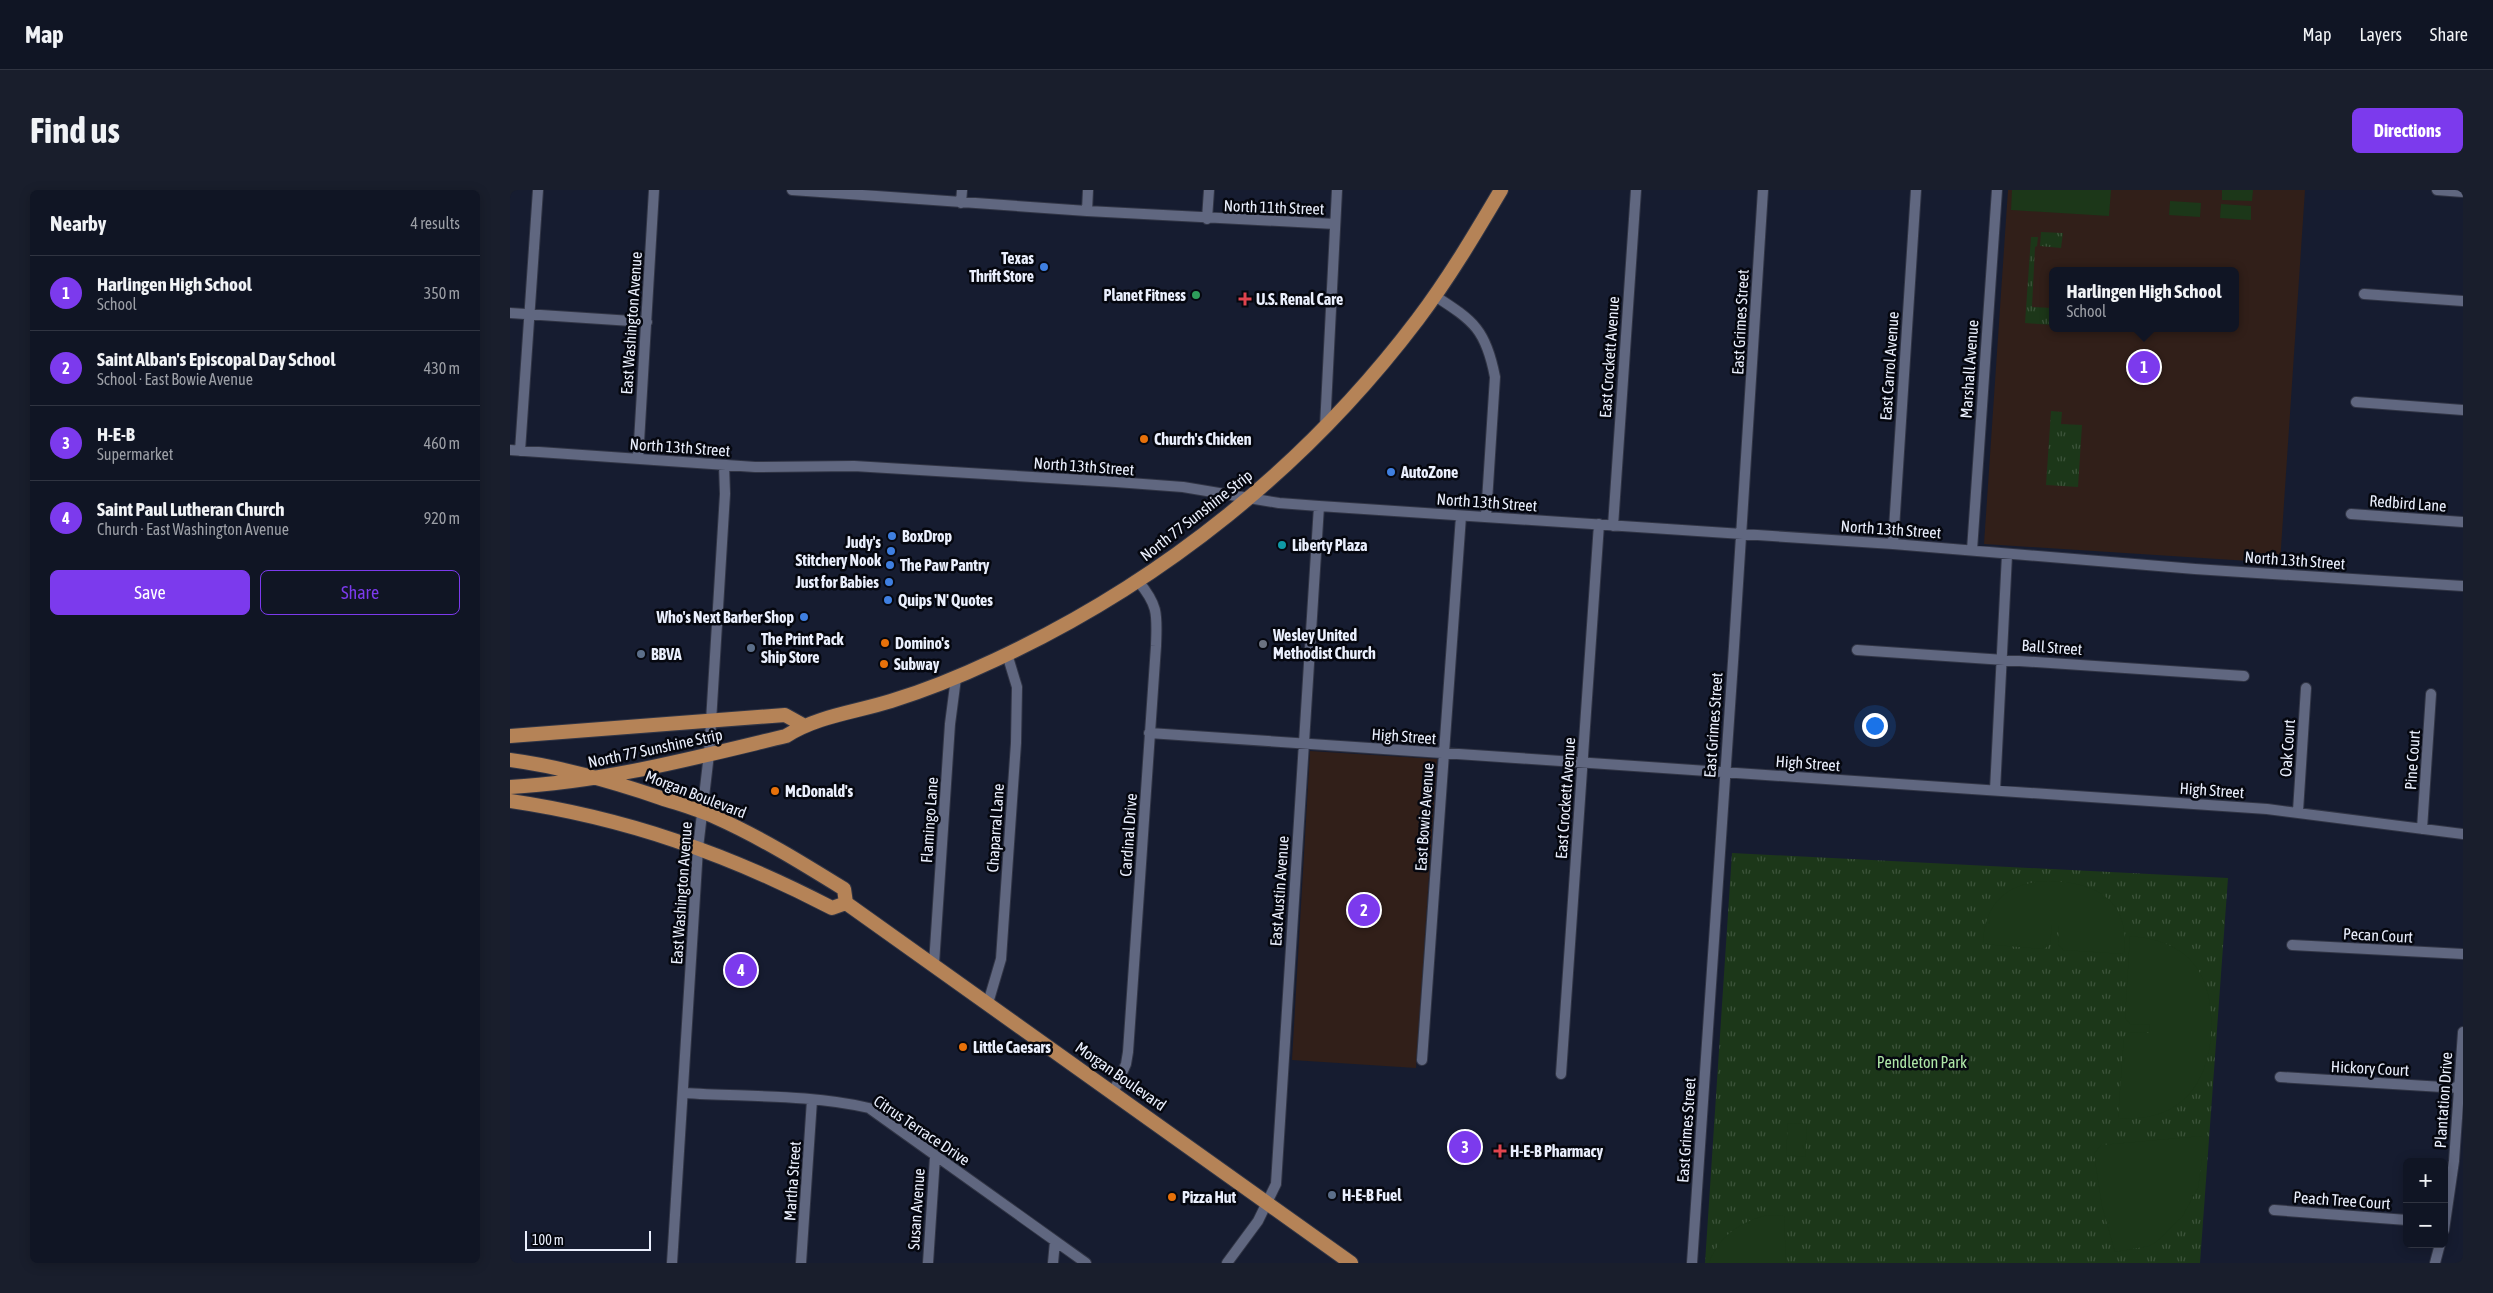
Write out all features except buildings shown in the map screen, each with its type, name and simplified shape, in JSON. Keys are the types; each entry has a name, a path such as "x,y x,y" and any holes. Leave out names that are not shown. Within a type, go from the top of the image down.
{"main road":[{"name":"North 77 Sunshine Strip","path":"510,787 602,778 786,736 803,725 890,701 956,678 1008,654 1077,618 1138,581 1251,498 1325,427 1386,360 1434,296 1501,190"},
{"name":"North 77 Sunshine Strip","path":"510,736 785,715 803,725"},
{"name":"Morgan Boulevard","path":"510,760 550,766 602,778 702,812 767,843 829,880 844,890 846,903 1351,1263"},
{"path":"510,801 618,822 698,848 758,872 832,908 846,903"}],"street":[{"path":"515,451 529,314 538,190"},
{"name":"East Washington Avenue","path":"638,459 654,190"},
{"name":"North 11th Street","path":"792,190 836,191 961,203 1087,212 1335,224"},
{"path":"961,203 962,190"},
{"path":"1087,212 1088,190"},
{"path":"1207,219 1209,190"},
{"path":"1325,427 1337,190"},
{"name":"East Crockett Avenue","path":"1613,526 1636,190"},
{"name":"East Grimes Street","path":"1692,1263 1724,772 1743,534 1763,190"},
{"name":"East Carrol Avenue","path":"1893,544 1916,190"},
{"name":"Marshall Avenue","path":"1972,550 1997,190"},
{"path":"2437,190 2463,192"},
{"path":"2364,294 2463,301"},
{"path":"1434,296 1474,324 1485,339 1491,356 1494,377 1486,517"},
{"path":"510,313 647,322"},
{"path":"2356,402 2463,410"},
{"name":"North 13th Street","path":"515,451 777,468 836,465 878,467 1183,488 1319,506 1893,544 2007,554 2463,586"},
{"name":"East Washington Avenue","path":"672,1263 698,848 712,720 725,494 724,465"},
{"name":"East Austin Avenue","path":"1226,1263 1258,1221 1276,1184 1319,506"},
{"name":"Redbird Lane","path":"2351,514 2463,522"},
{"name":"East Bowie Avenue","path":"1422,1060 1461,516"},
{"name":"East Crockett Avenue","path":"1561,1074 1599,524"},
{"path":"1995,790 2007,554"},
{"name":"Cardinal Drive","path":"1114,1093 1126,1064 1128,1052 1150,733 1156,611 1152,597 1138,581"},
{"name":"Ball Street","path":"1857,650 2244,676"},
{"name":"Chaparral Lane","path":"988,1003 1001,959 1016,743 1017,687 1008,654"},
{"name":"Flamingo Lane","path":"934,964 950,724 956,678"},
{"name":"Oak Court","path":"2298,811 2306,688"},
{"name":"Pine Court","path":"2422,829 2431,694"},
{"name":"High Street","path":"1150,733 2298,811 2463,834"},
{"name":"Pecan Court","path":"2292,946 2463,954"},
{"name":"Plantation Drive","path":"2448,1211 2459,1161 2459,1088 2463,1032"},
{"name":"Hickory Court","path":"2280,1077 2459,1088"},
{"name":"Citrus Terrace Drive","path":"684,1093 812,1100 848,1103 869,1108 935,1157 1086,1263"},
{"name":"Martha Street","path":"801,1263 812,1100"},
{"name":"Susan Avenue","path":"928,1263 935,1157"},
{"name":"Peach Tree Court","path":"2274,1210 2403,1220"},
{"path":"1053,1263 1055,1241"},
{"path":"2435,1263 2439,1248"}],"shaded area":[{"path":"2008,190 2305,190 2280,563 1984,544"},
{"path":"1310,751 1437,759 1416,1068 1292,1060"}],"green space":[{"path":"2012,190 2111,190 2109,216 2011,210"},
{"path":"2222,190 2253,190 2252,201 2222,200"},
{"path":"2170,201 2201,203 2200,217 2169,215"},
{"path":"2221,204 2251,206 2251,220 2220,218"},
{"path":"2041,232 2063,233 2061,248 2040,246"},
{"path":"2031,237 2038,237 2037,246 2035,247 2032,307 2049,308 2049,325 2025,323"},
{"path":"2051,411 2062,412 2061,424 2082,425 2078,487 2046,485"},
{"name":"Pendleton Park","path":"1732,853 2228,878 2200,1263 1705,1263"},
{"path":"2048,881 2081,885 2095,890 2107,898 2116,907 2122,920 2125,935 2124,954 2063,950 2058,944 2059,925 2052,925 2050,944 2044,949 1983,944 1984,930 1988,917 1993,906 2001,898 2021,886 2034,882"},
{"path":"2130,936 2151,939 2169,945 2183,954 2194,965 2203,978 2208,994 2211,1012 2211,1033 2209,1053 2203,1071 2196,1086 2185,1098 2172,1108 2157,1115 2139,1118 2118,1118 2124,1037 2129,1032 2149,1033 2150,1025 2130,1024 2125,1018"},
{"path":"1788,1123 1807,1124 1805,1157 1786,1155"},
{"path":"2202,1136 2202,1159 2198,1188 2182,1217 2156,1242 2149,1246 2115,1252 2102,1206 2094,1154 2101,1145"},
{"path":"1767,1215 1784,1216 1786,1263 1709,1263 1718,1245 1739,1226"}],"place":[{"name":"Texas Thrift Store","path":"1044,267"},
{"name":"Planet Fitness","path":"1196,295"},
{"name":"U.S. Renal Care","path":"1245,299"},
{"name":"Harlingen High School","path":"2144,367"},
{"name":"Church's Chicken","path":"1144,439"},
{"name":"AutoZone","path":"1391,472"},
{"name":"BoxDrop","path":"892,536"},
{"name":"Liberty Plaza","path":"1282,545"},
{"name":"Judy's Stitchery Nook","path":"891,551"},
{"name":"The Paw Pantry","path":"890,565"},
{"name":"Just for Babies","path":"889,582"},
{"name":"Quips 'N' Quotes","path":"888,600"},
{"name":"Who's Next Barber Shop","path":"804,617"},
{"name":"Domino's","path":"885,643"},
{"name":"Wesley United Methodist Church","path":"1263,644"},
{"name":"The Print Pack Ship Store","path":"751,648"},
{"name":"BBVA","path":"641,654"},
{"name":"Subway","path":"884,664"},
{"name":"McDonald's","path":"775,791"},
{"name":"Saint Alban's Episcopal Day School","path":"1364,910"},
{"name":"Saint Paul Lutheran Church","path":"741,970"},
{"name":"Little Caesars","path":"963,1047"},
{"name":"H-E-B","path":"1465,1147"},
{"name":"H-E-B Pharmacy","path":"1500,1151"},
{"name":"H-E-B Fuel","path":"1332,1195"},
{"name":"Pizza Hut","path":"1172,1197"}]}
